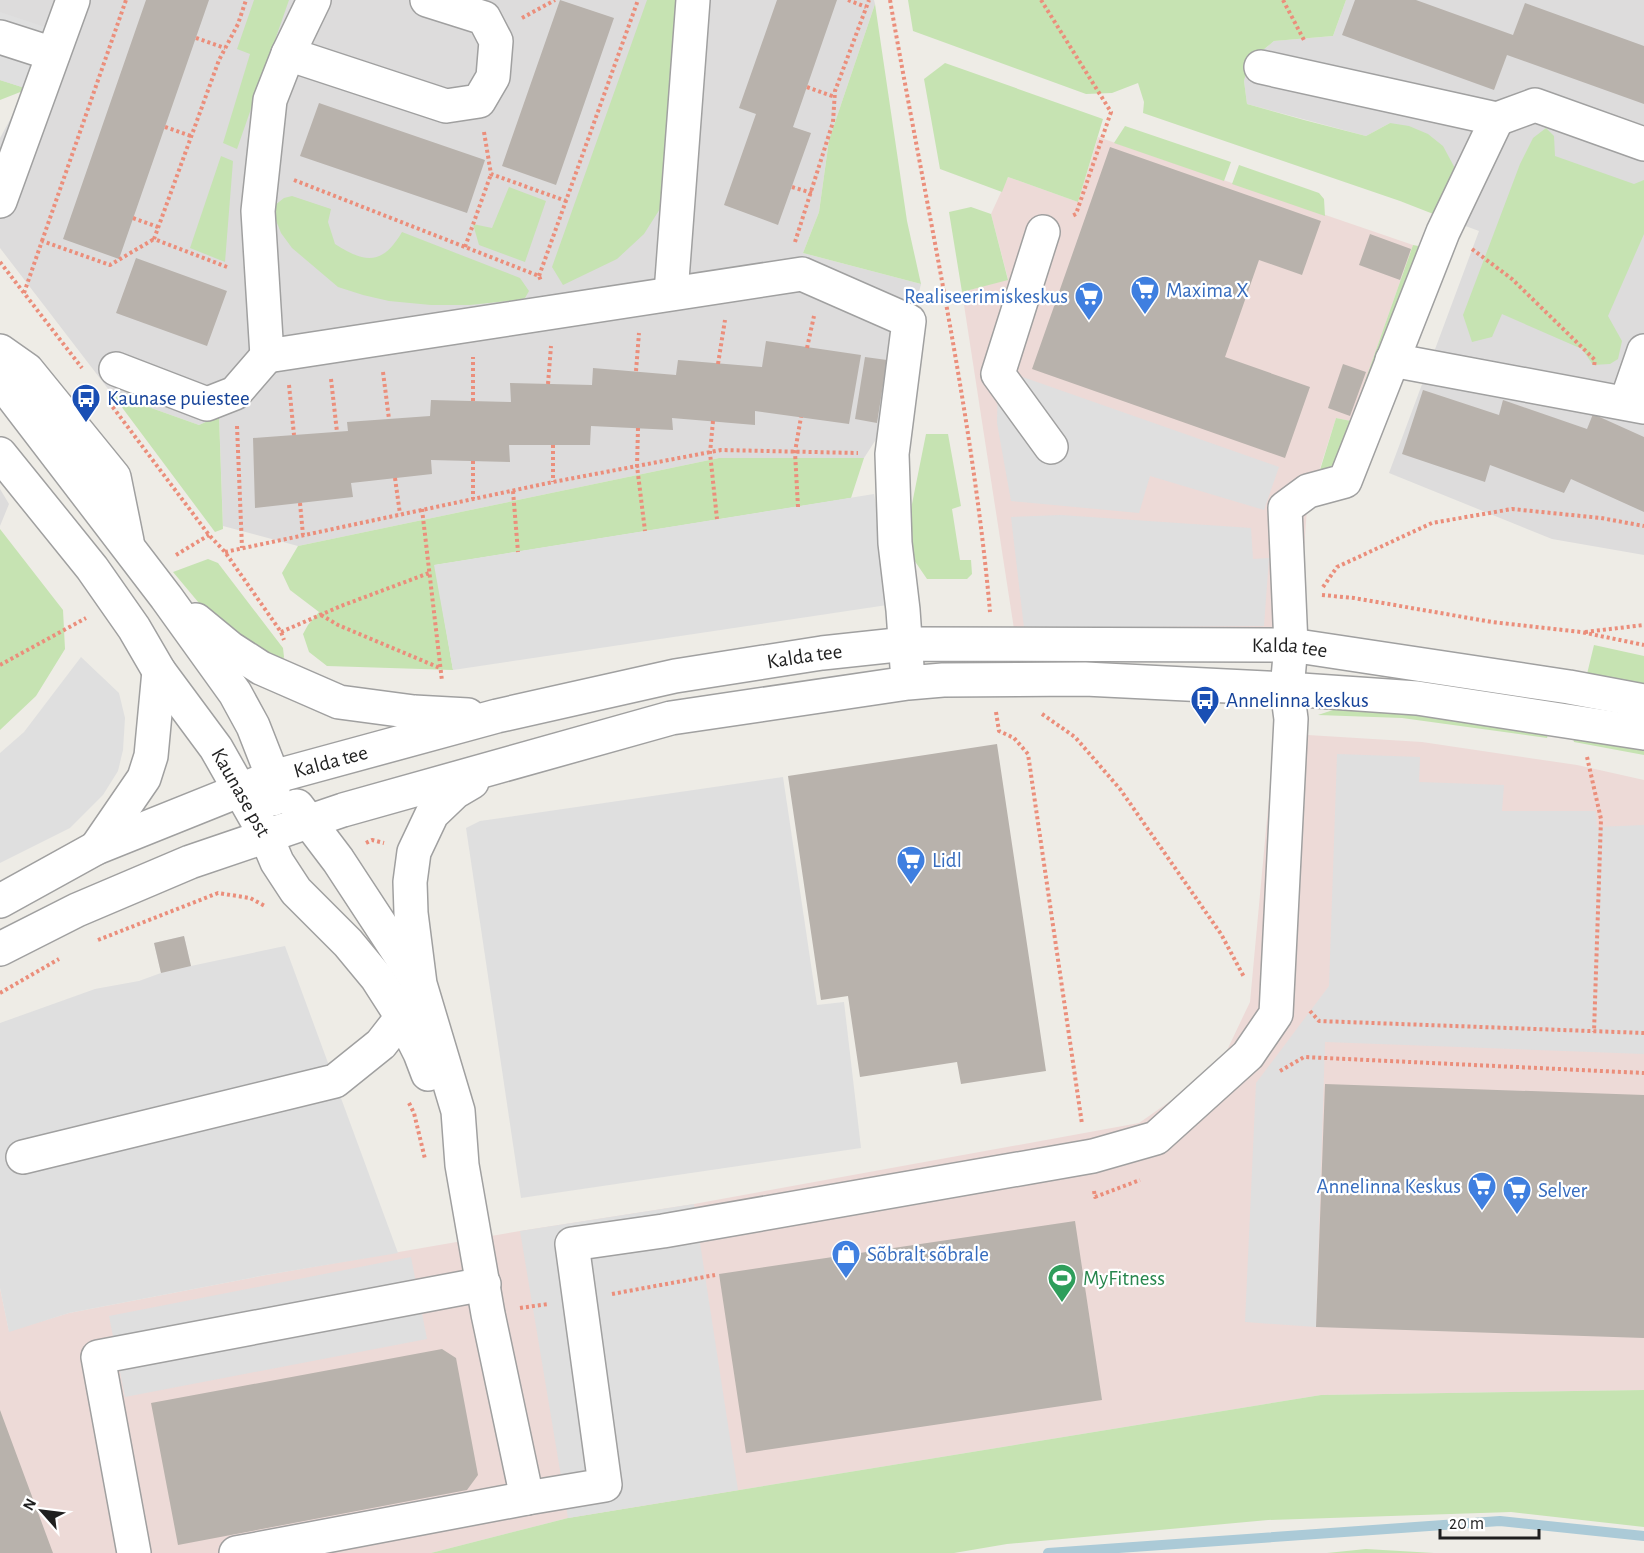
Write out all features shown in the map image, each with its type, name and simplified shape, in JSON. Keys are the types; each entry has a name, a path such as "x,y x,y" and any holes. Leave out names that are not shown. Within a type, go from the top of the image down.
{"street":[{"path":"0,201 73,0"},
{"path":"277,355 263,280 258,211 270,100 288,54 314,0"},
{"path":"288,54 446,106 478,101 493,76 496,41 484,18 427,0"},
{"path":"672,293 693,0"},
{"path":"0,37 53,54"},
{"path":"1262,67 1497,118 1535,105 1644,144"},
{"path":"236,1553 605,1485 572,1244 1087,1157 1156,1138 1248,1055 1275,1014 1291,719 1287,688 1291,645 1285,508 1308,491 1346,481 1443,232 1497,118"},
{"path":"1043,232 998,374 1051,447"},
{"path":"116,369 207,404 235,393 277,355 802,274 909,321 892,454 895,543 908,683"},
{"path":"0,351 27,370 114,477 128,549"},
{"path":"1392,360 1635,405 1644,351"},
{"name":"Kaunase pst","path":"0,380 166,597 235,693 253,726 273,777 273,806 266,836"},
{"path":"25,412 3,464 48,478 81,523 128,549"},
{"name":"Kaunase pst","path":"3,464 92,568 134,628 159,671 216,748 266,836"},
{"path":"166,597 230,648 261,668 339,702 414,712 497,716"},
{"name":"Kalda tee","path":"0,901 96,849 273,777 497,716 675,676 822,653 906,644 1291,645 1569,687 1644,701"},
{"path":"96,849 144,778 151,756 159,671"},
{"name":"Kalda tee","path":"0,949 77,910 179,867 309,821 671,718 908,683 943,680 994,694 1084,679 1287,688 1417,698 1644,733"},
{"path":"502,765 455,792 432,814 414,852 410,882 411,913 420,984 458,1111 462,1165 527,1498"},
{"path":"273,777 345,869 420,984"},
{"path":"266,836 278,862 296,891 348,943 376,978 402,1017 420,1053 462,1165"},
{"path":"23,1157 335,1081 381,1044 402,1017 420,984"},
{"path":"134,1553 98,1358 484,1284"}],"path":[{"path":"24,292 126,0"},
{"path":"42,241 110,265 154,239 219,60 238,24 246,0"},
{"path":"553,312 539,276 638,0"},
{"path":"848,0 866,7"},
{"path":"783,277 812,194 833,122 835,97 869,0"},
{"path":"890,0 950,330 982,529 993,644"},
{"path":"1041,0 1111,112 1076,214 1043,232"},
{"path":"196,38 225,48"},
{"path":"807,87 835,97"},
{"path":"465,247 491,174 478,101"},
{"path":"165,127 191,136"},
{"path":"263,168 539,276"},
{"path":"491,174 566,201"},
{"path":"792,187 812,194"},
{"path":"133,218 158,226"},
{"path":"1443,232 1467,246 1512,279 1595,360 1586,396"},
{"path":"154,239 263,280"},
{"path":"718,364 730,285"},
{"path":"473,324 473,401"},
{"path":"379,339 389,419"},
{"path":"327,347 337,432"},
{"path":"277,355 294,435"},
{"path":"235,393 242,548"},
{"path":"798,507 795,452 801,417"},
{"path":"713,421 710,453 717,519"},
{"path":"638,428 637,466 645,531"},
{"path":"553,445 553,482"},
{"path":"225,552 553,482 721,450 892,454"},
{"path":"473,461 473,499"},
{"path":"395,478 400,514"},
{"path":"513,491 518,552"},
{"path":"300,503 303,535"},
{"path":"422,509 442,684"},
{"path":"1644,526 1601,518 1512,509 1431,523 1337,567 1318,595 1354,598 1492,622 1581,632 1644,645"},
{"path":"174,556 209,535 225,552 281,632 285,643"},
{"path":"281,632 429,573"},
{"path":"0,665 93,614"},
{"path":"321,615 338,625 440,668"},
{"path":"1581,632 1644,625"},
{"path":"994,694 999,731 1014,738 1028,754 1087,1157 1095,1197 1147,1177"},
{"path":"1586,750 1601,819 1594,1032"},
{"path":"92,943 218,893 250,898 267,908"},
{"path":"0,993 61,959"},
{"path":"1275,1074 1304,1057 1644,1073"},
{"path":"405,1094 414,1113 427,1164"},
{"path":"514,1309 715,1275"}],"shaded area":[{"path":"0,0 874,0 875,4 829,140 819,212 803,253 921,284 884,427 864,458 719,458 298,546 223,526 219,416 199,425 112,394 0,248 0,138 27,89 0,80"},
{"path":"1346,0 1644,0 1644,555 1552,539 1389,473 1479,231 1441,217 1390,123 1366,136 1247,104 1244,81 1248,66 1258,54 1274,41 1333,36"},
{"path":"0,12 48,28 28,89 0,80"},
{"path":"1098,137 1413,245 1351,421 1336,418 1307,509 1298,628 1014,629 962,292 1008,279 991,214 1008,177 1078,202"},
{"path":"998,374 1017,375 1279,467 1264,510 1150,476 1139,513 1011,501 997,423"},
{"path":"0,489 9,504 0,526"},
{"path":"874,494 894,604 453,670 434,565"},
{"path":"1061,515 1251,528 1253,559 1269,558 1264,626 1024,628 1011,517"},
{"path":"81,657 119,693 125,718 123,750 118,771 103,795 70,828 0,863 0,753 24,732"},
{"path":"1275,733 1422,742 1577,765 1644,780 1644,1390 1321,1395 568,1518 431,1553 0,1553 0,1288 9,1331 69,1313 266,1275 520,1231 694,1204 1139,1123 1219,1067 1250,1002"},
{"path":"1337,754 1420,757 1419,782 1504,785 1502,811 1596,811 1597,827 1644,825 1644,1054 1325,1042 1316,1327 1245,1322 1256,1083 1329,986"},
{"path":"783,777 817,1005 844,1002 861,1148 521,1198 466,828 480,821"},
{"path":"184,936 191,966 285,946 398,1253 266,1275 69,1313 9,1332 0,1288 0,1023 95,989 139,981 161,973 154,943"},
{"path":"694,1204 738,1490 568,1518 520,1231"},
{"path":"411,1257 427,1339 125,1397 109,1316"}],"green space":[{"path":"254,0 289,0 237,149 223,143 250,54 237,49"},
{"path":"647,0 681,0 665,201 644,234 617,259 563,285 552,267"},
{"path":"908,0 1346,0 1333,36 1274,41 1258,54 1248,66 1244,81 1247,104 1366,136 1390,123 1409,126 1428,134 1443,146 1457,172 1441,217 1143,113 1144,102 1138,83 1112,93 1086,94 913,31"},
{"path":"875,4 907,221 921,284 803,253 819,212 829,140"},
{"path":"945,63 1103,119 1078,202 1008,177 1002,192 940,169 924,79"},
{"path":"0,80 28,89 0,100"},
{"path":"1125,126 1231,162 1224,181 1114,143"},
{"path":"1546,128 1554,136 1555,156 1634,184 1644,180 1644,234 1608,316 1622,341 1618,359 1610,364 1593,365 1582,349 1502,314 1492,337 1472,342 1463,315 1520,164 1533,138"},
{"path":"221,156 233,161 225,262 190,248"},
{"path":"1239,165 1319,193 1324,199 1325,216 1232,184"},
{"path":"509,187 546,201 525,262 479,245 473,224 492,228"},
{"path":"292,196 331,209 328,222 335,244 355,255 364,258 380,256 395,243 402,232 520,278 529,291 525,298 517,300 470,305 431,305 389,301 338,287 292,248 281,233 275,218 275,205 284,198"},
{"path":"971,207 991,214 1008,280 962,292 949,212"},
{"path":"1413,245 1429,248 1332,469 1320,470 1336,418 1351,421"},
{"path":"112,394 199,425 219,416 223,529 215,532"},
{"path":"926,434 948,434 961,506 952,509 960,560 971,560 972,574 967,579 927,579 912,557 909,519"},
{"path":"719,458 864,458 851,498 435,565 453,670 327,666 309,652 303,634 319,612 290,590 282,573 298,546"},
{"path":"0,529 63,610 65,649 36,696 0,730"},
{"path":"208,559 218,563 283,648 284,657 280,667 209,615 173,572"},
{"path":"1594,645 1644,656 1644,685 1587,674"},
{"path":"1399,707 1550,727 1547,738 1402,718 1318,715 1333,710"},
{"path":"1571,731 1644,745 1644,755 1574,742"},
{"path":"1644,1390 1644,1527 1511,1512 1268,1520 1007,1544 954,1553 431,1553 568,1518 1321,1395"},
{"path":"1366,1549 1434,1553 1327,1553"}],"building":[{"path":"146,0 209,0 119,259 63,239"},
{"path":"560,0 614,18 556,185 502,166"},
{"path":"777,0 837,0 793,127 811,133 778,225 724,205 756,114 739,108"},
{"path":"1355,0 1416,0 1513,35 1525,3 1644,46 1644,104 1507,55 1494,90 1342,35"},
{"path":"319,103 485,160 467,213 300,156"},
{"name":"Maxima X","path":"1110,147 1321,221 1302,275 1259,260 1225,357 1310,387 1285,458 1032,369"},
{"path":"1370,234 1411,249 1400,280 1359,265"},
{"path":"136,258 227,291 207,346 116,313"},
{"path":"766,341 861,355 849,424 755,411 755,425 672,418 673,430 591,426 590,445 509,445 510,462 431,460 432,474 351,483 353,497 255,508 253,438 348,431 347,422 430,416 431,400 511,402 510,383 592,385 593,368 676,375 678,360 762,367"},
{"path":"865,357 887,360 877,423 855,419"},
{"path":"1343,364 1366,372 1350,416 1328,408"},
{"path":"1423,390 1499,415 1503,400 1587,429 1593,414 1644,437 1644,512 1571,479 1564,493 1490,465 1485,482 1402,454"},
{"name":"Lidl","path":"997,744 1046,1071 961,1084 957,1062 860,1077 848,996 821,1000 788,776"},
{"path":"184,936 191,966 161,973 154,943"},
{"name":"Annelinna Keskus","path":"1325,1084 1644,1095 1644,1338 1316,1327"},
{"path":"1075,1221 1102,1400 746,1453 719,1274"},
{"path":"442,1349 456,1358 478,1475 467,1490 178,1545 151,1403"},
{"path":"0,1410 53,1553 0,1553"}],"waterway":[{"path":"1048,1553 1500,1521 1644,1536"}],"place":[{"name":"Maxima X","path":"1145,316"},
{"name":"Realiseerimiskeskus","path":"1089,322"},
{"name":"Kaunase puiestee","path":"86,424"},
{"name":"Annelinna keskus","path":"1205,726"},
{"name":"Lidl","path":"911,886"},
{"name":"Annelinna Keskus","path":"1482,1212"},
{"name":"Selver","path":"1517,1216"},
{"name":"Sõbralt sõbrale","path":"846,1280"},
{"name":"MyFitness","path":"1062,1304"}]}
